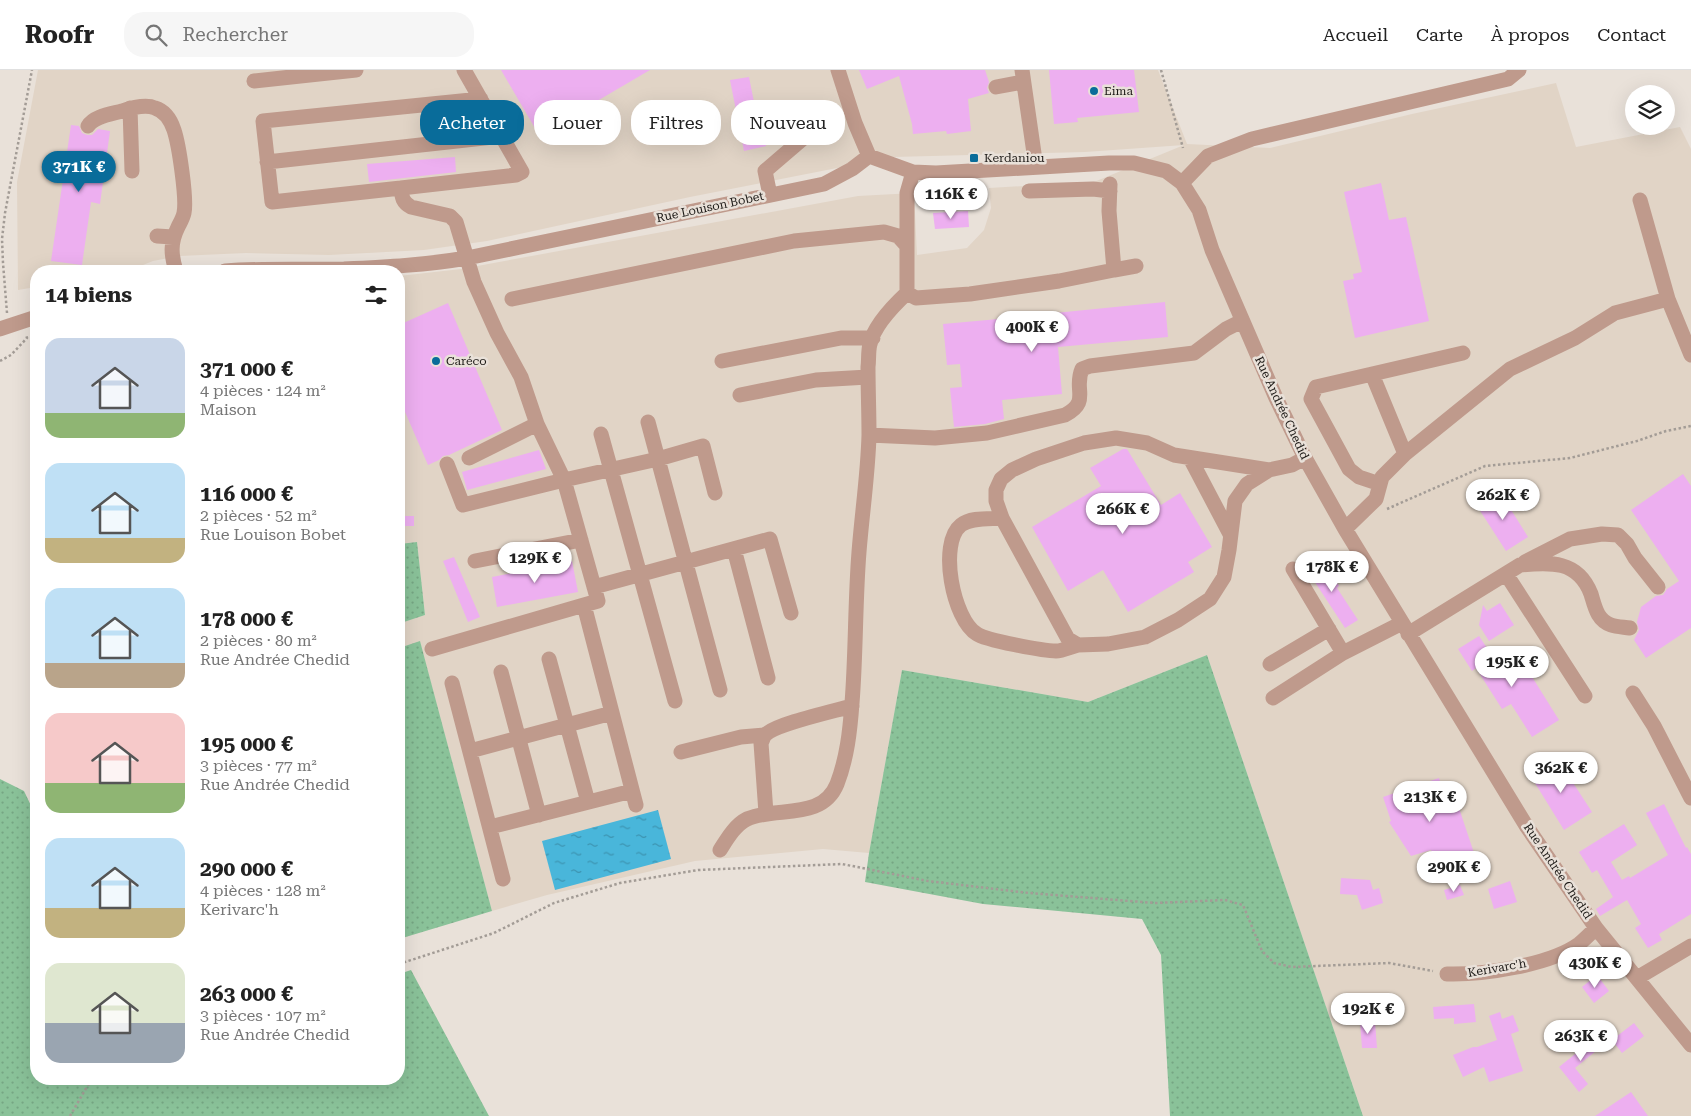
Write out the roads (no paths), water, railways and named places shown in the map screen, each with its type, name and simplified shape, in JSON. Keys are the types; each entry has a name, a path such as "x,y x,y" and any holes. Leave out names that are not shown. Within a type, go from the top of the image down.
{"street":[{"path":"254,81 356,70"},
{"path":"464,70 481,99 263,121 272,202 516,175 522,172 507,145"},
{"path":"838,70 855,123 870,156 912,172 936,173 1134,163 1166,171 1182,183 1208,156 1252,140 1508,79 1519,70"},
{"path":"996,87 1022,76 1036,167"},
{"path":"88,126 95,119 130,108 144,106 155,107 167,116 174,131 184,189 184,214 173,237 172,258 174,265"},
{"path":"130,108 132,171"},
{"path":"267,162 421,145"},
{"path":"770,195 765,171 795,145"},
{"name":"Rue Louison Bobet","path":"405,265 466,258 824,184 852,169 870,156"},
{"path":"720,850 733,831 745,820 766,813 816,807 828,798 836,786 843,764 849,738 852,706 859,552 866,498 870,344 880,323 906,293 907,193 912,172"},
{"name":"Rue Andrée Chedid","path":"1182,183 1199,210 1212,250 1276,398 1305,458 1345,529 1528,827 1596,928 1691,1045"},
{"path":"401,188 402,199 410,207 450,216 456,222 474,282 521,377 537,424 564,480 598,601 432,649"},
{"path":"1029,191 1110,188 1109,211 1114,270"},
{"path":"1640,200 1668,298 1691,355"},
{"path":"512,299 794,241 884,232 898,236 907,246"},
{"path":"157,236 173,237"},
{"path":"906,293 916,298 970,294 1059,281 1136,266"},
{"path":"1345,529 1376,499 1382,477 1405,454 1510,369 1575,338 1615,313 1668,298"},
{"path":"4,324 30,319"},
{"path":"869,435 935,438 987,433 1065,415 1075,409 1079,402 1079,377 1082,369 1090,366 1194,353 1226,329 1242,321"},
{"path":"722,361 841,338 873,338"},
{"path":"1380,484 1359,478 1349,469 1311,399 1316,386 1463,353"},
{"path":"1372,374 1405,454"},
{"path":"740,395 816,380 868,377"},
{"path":"648,422 720,690"},
{"path":"469,458 537,424"},
{"path":"601,434 675,701"},
{"path":"1078,645 1068,640 1002,518 996,501 996,490 1001,479 1012,470 1036,459 1084,443 1116,438 1147,443 1174,455 1269,470"},
{"path":"447,464 463,505 658,459 703,446 715,493"},
{"path":"1190,458 1230,534"},
{"path":"1002,518 975,520 962,524 955,532 952,541 950,562 955,601 964,622 976,634 988,639 1056,651 1078,645 1108,644 1146,637 1178,620 1210,599 1224,577 1235,501 1247,484 1269,470 1292,465 1305,458"},
{"path":"1273,698 1343,652 1383,633 1405,629 1570,539 1602,534 1618,535 1627,544 1635,558 1658,587"},
{"path":"594,587 770,539 791,613"},
{"path":"475,561 581,540"},
{"path":"734,549 768,678"},
{"path":"1520,566 1541,563 1560,564 1574,570 1584,581 1591,594 1595,612 1610,625 1630,628"},
{"path":"1293,569 1343,652"},
{"path":"1506,574 1585,696"},
{"path":"490,827 588,802 634,798 584,605"},
{"path":"1270,664 1329,629"},
{"path":"549,659 588,802"},
{"path":"501,672 539,815"},
{"path":"452,683 503,879"},
{"path":"1633,693 1654,726 1691,798"},
{"path":"681,752 741,737 765,735 812,716 852,706"},
{"path":"470,751 612,714"},
{"path":"765,735 761,742 766,813"},
{"name":"Kerivarc'h","path":"1447,974 1472,975 1563,953 1579,944 1596,928"},
{"path":"1637,978 1691,946"}],"water":[{"path":"658,810 671,859 555,890 542,841"}],"place":[{"name":"Eima","path":"1094,91"},
{"name":"Kerdaniou","path":"974,158"},
{"name":"Caréco","path":"436,361"}]}
